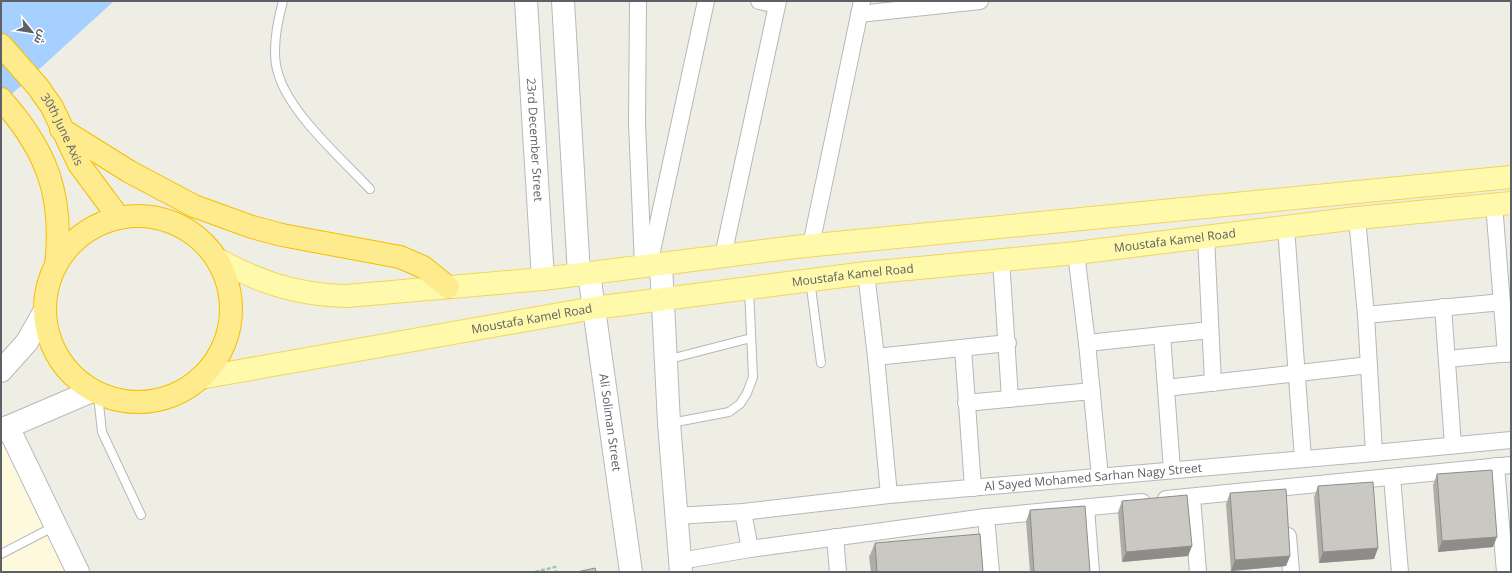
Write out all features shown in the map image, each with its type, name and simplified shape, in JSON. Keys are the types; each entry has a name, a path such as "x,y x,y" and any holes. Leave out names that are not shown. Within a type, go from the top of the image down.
{"highway":[{"name":"30th June Axis","path":"1,45 38,87 52,107 61,129 79,164 119,218"},
{"path":"1,99 21,122 40,154 53,190 58,227 56,265"},
{"path":"61,129 130,172 194,206 252,227 282,235 400,257 423,267 448,287"},
{"path":"135,216 151,217 182,226 207,246 217,259 229,290 231,306 230,322 220,353 200,378 178,393 153,401 128,402 95,393 75,378 58,357 46,328 44,312 47,290 56,265 64,251 80,236 103,222 119,218 135,216"}],"main road":[{"path":"217,259 258,279 279,287 319,296 346,296 543,279 811,245 1511,177"},
{"name":"Moustafa Kamel Road","path":"200,378 594,308 866,273 1076,253 1357,218 1502,204"}],"street":[{"name":"23rd December Street","path":"526,1 543,279"},
{"path":"563,1 584,274"},
{"path":"638,1 637,123 651,265 663,299 669,423 681,566 750,549 986,517 1192,497 1286,503 1392,477 1504,466 1505,572"},
{"path":"651,265 706,1"},
{"path":"723,256 778,3 760,1"},
{"path":"811,245 861,8 980,1"},
{"path":"1447,359 1509,354 1502,302 1502,204"},
{"path":"1357,218 1366,315 1374,454"},
{"path":"1286,227 1298,374 1303,459"},
{"path":"1206,237 1213,383"},
{"path":"1076,253 1087,342 1100,477"},
{"path":"1001,259 1008,343 1010,398"},
{"path":"866,273 876,357 889,495"},
{"name":"Ali Soliman Street","path":"584,274 594,308 631,572"},
{"path":"1366,315 1502,302"},
{"path":"1443,307 1453,445"},
{"path":"1,371 27,342 44,312"},
{"path":"1087,342 1210,330"},
{"path":"1162,335 1172,470"},
{"path":"876,357 1008,343"},
{"path":"962,348 974,488"},
{"path":"1166,388 1369,365"},
{"path":"966,403 1092,391"},
{"path":"78,572 56,526 5,429 95,393"},
{"name":"Al Sayed Mohamed Sarhan Nagy Street","path":"676,516 742,512 889,495 1374,454 1511,440"},
{"path":"1392,477 1400,572"},
{"path":"1192,497 1198,572"},
{"path":"1286,503 1291,572"},
{"path":"1086,508 1091,572"},
{"path":"742,512 750,549"},
{"path":"986,517 991,572"},
{"path":"835,537 838,572"}],"lane":[{"path":"283,1 275,45 278,73 290,98 310,124 370,190"},
{"path":"810,280 821,363"},
{"path":"669,423 729,412 740,404 747,393 753,377 749,289"},
{"path":"666,360 751,338"},
{"path":"95,393 102,432 141,515"},
{"path":"1,554 56,526"}],"path":[{"path":"535,572 555,567 556,572"}],"shaded area":[{"path":"4,442 68,572 1,572 1,443"}],"water":[{"path":"1,1 114,1 1,104"}],"building":[{"path":"1492,470 1497,537 1442,541 1437,474"},
{"path":"1373,482 1378,548 1323,552 1318,486"},
{"path":"1286,489 1290,556 1235,560 1230,493"},
{"path":"1187,495 1192,546 1126,552 1122,501"},
{"path":"1085,506 1090,572 1034,572 1030,510"},
{"path":"980,534 983,572 877,572 875,543"},
{"path":"595,568 596,572 577,572"}]}
